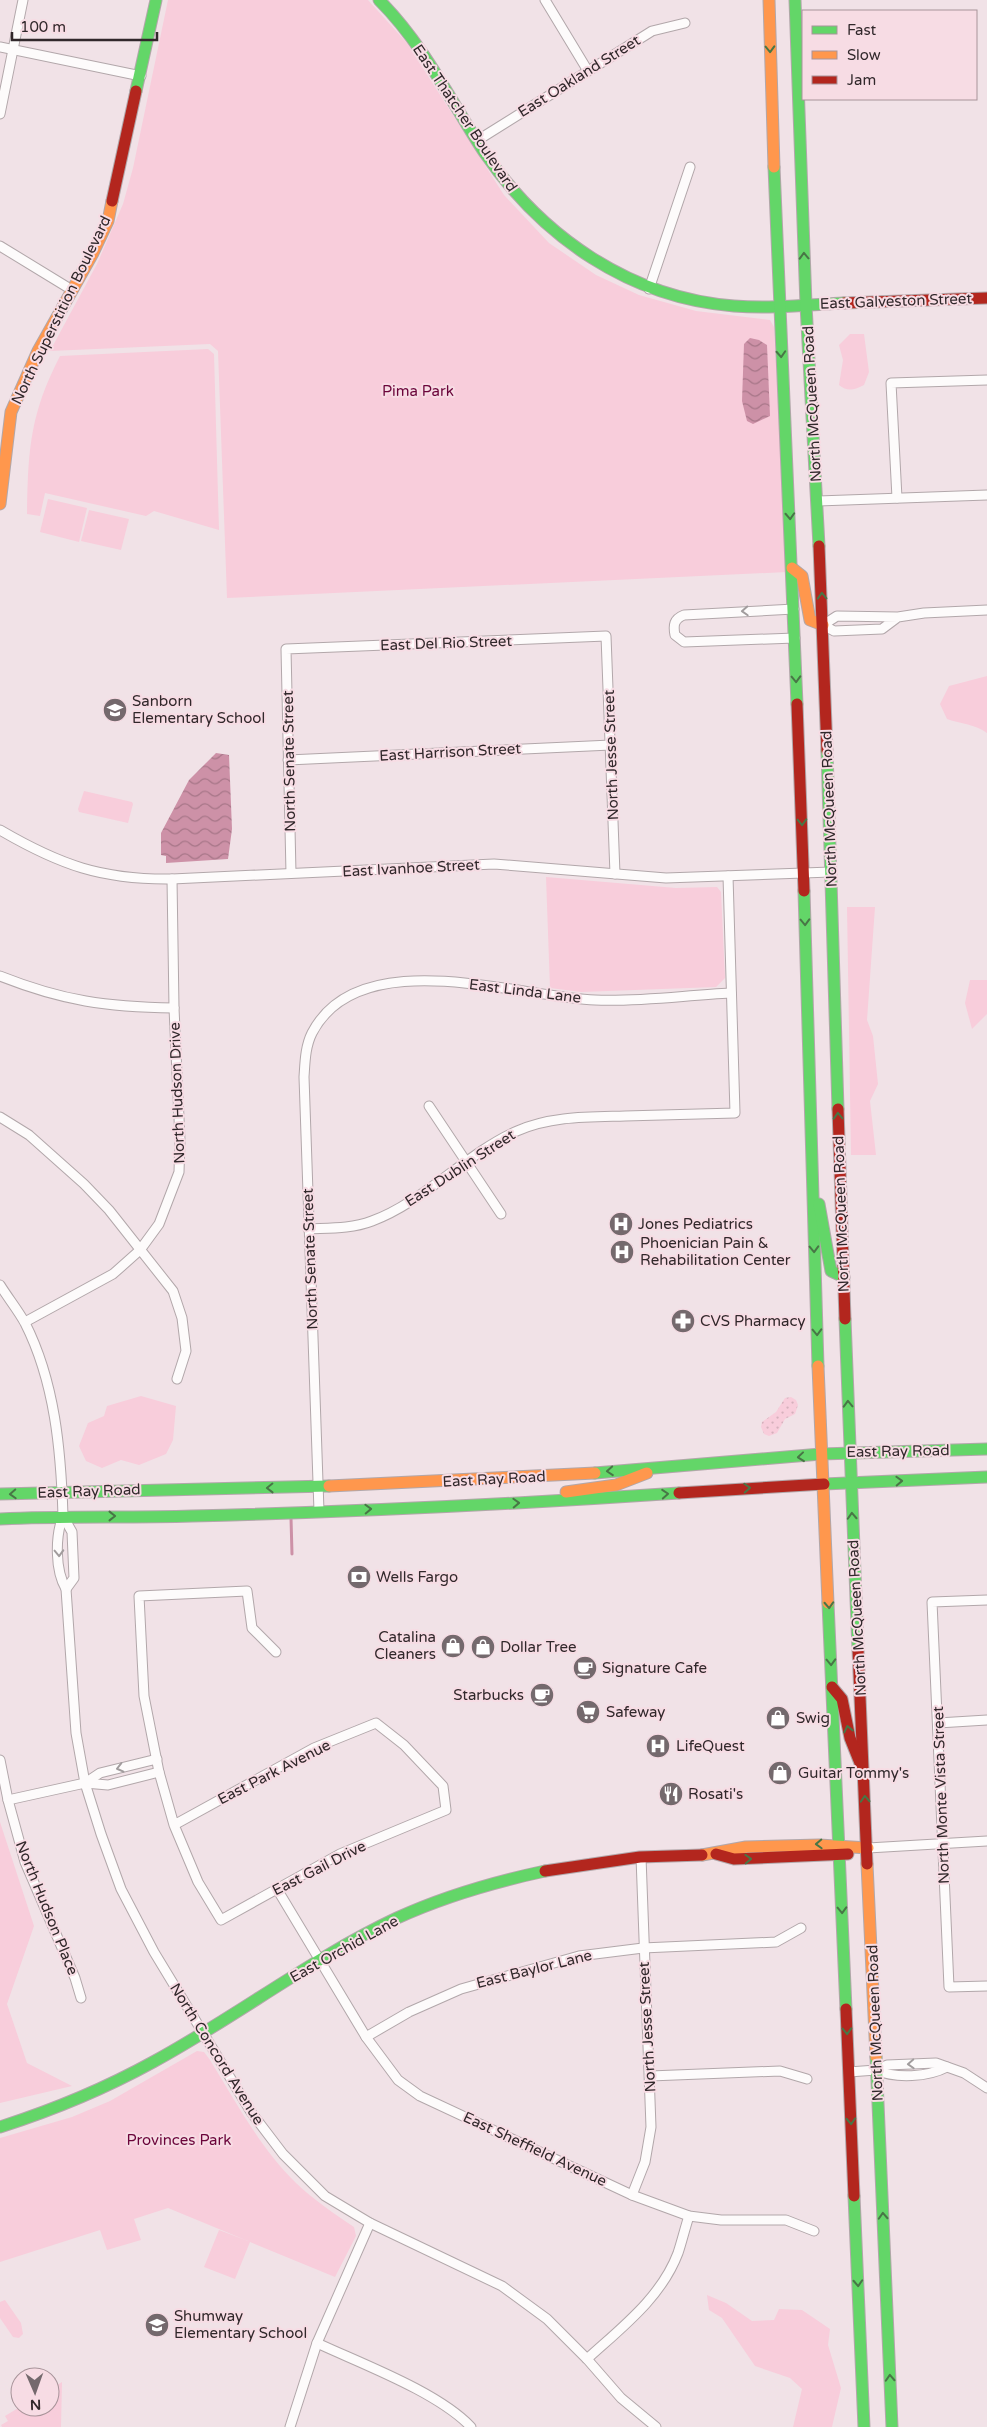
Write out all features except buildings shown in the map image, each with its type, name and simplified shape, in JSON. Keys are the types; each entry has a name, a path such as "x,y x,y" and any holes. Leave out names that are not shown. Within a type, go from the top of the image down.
{"main road":[{"name":"North Superstition Boulevard","path":"0,504 11,412 38,351 108,221 156,0"},
{"name":"East Thatcher Boulevard","path":"378,0 409,34 497,172 517,196 548,227 585,256 649,289 706,302 806,305"},
{"name":"North McQueen Road","path":"769,0 779,305 794,609 804,873 821,1454 864,2427"},
{"name":"North McQueen Road","path":"795,0 806,305 818,501 823,625 849,1452 868,1848 892,2427"},
{"name":"East Galveston Street","path":"806,305 987,298"},
{"path":"792,568 802,576 810,620 823,625"},
{"path":"812,1183 821,1211 832,1271 844,1277"},
{"name":"East Ray Road","path":"0,1494 62,1491 318,1487 659,1468 849,1452 987,1449"},
{"path":"547,1502 549,1497 556,1494 616,1485 659,1468"},
{"name":"East Ray Road","path":"0,1520 63,1516 191,1516 547,1502 823,1484 987,1477"},
{"path":"832,1688 842,1699 850,1738 864,1772"},
{"name":"East Orchid Lane","path":"0,2127 77,2101 126,2079 320,1961 396,1920 455,1894 525,1875 578,1865 641,1857 716,1854 733,1848 839,1843 868,1848"},
{"name":"East Orchid Lane","path":"716,1854 734,1860 840,1856 868,1848"}],"street":[{"path":"0,114 23,0"},
{"path":"545,0 588,71"},
{"name":"East Oakland Street","path":"478,140 652,31 686,23"},
{"path":"0,47 141,76"},
{"path":"649,289 690,167"},
{"path":"0,246 72,290"},
{"path":"897,498 891,383 987,380"},
{"path":"818,501 987,495"},
{"path":"794,609 684,615 675,620 673,625 675,635 684,642 795,638"},
{"path":"898,617 882,629 834,631 823,625 837,616 898,617 924,613 987,610"},
{"name":"East Del Rio Street","path":"286,649 606,636"},
{"name":"North Jesse Street","path":"606,636 614,874"},
{"name":"North Senate Street","path":"286,649 291,873"},
{"name":"East Harrison Street","path":"288,760 611,745"},
{"name":"East Ivanhoe Street","path":"0,830 28,846 69,865 117,876 172,879 494,864 666,878 831,872"},
{"path":"728,876 731,993"},
{"name":"North Hudson Drive","path":"24,1322 113,1274 140,1250 159,1224 179,1172 180,1140 174,1008 172,879"},
{"path":"0,976 36,990 78,1001 124,1008 174,1008"},
{"name":"East Linda Lane","path":"326,1013 355,992 375,985 414,982 447,981 596,1000 731,993"},
{"name":"East Dublin Street","path":"308,1229 345,1228 372,1221 393,1211 516,1131 541,1122 568,1118 735,1113 731,993"},
{"name":"North Senate Street","path":"319,1511 304,1077 306,1053 312,1033 326,1013"},
{"path":"429,1106 501,1214"},
{"path":"0,1117 30,1135 84,1184 108,1210 173,1290 182,1318 186,1351 177,1379"},
{"name":"North Concord Avenue","path":"0,1285 24,1322 40,1356 57,1433 63,1516 58,1529 60,1578 66,1589 75,1724 85,1783 121,1889 154,1952 251,2112 283,2154 325,2196 370,2223 502,2286 548,2319 621,2398 656,2427"},
{"name":"North Concord Avenue","path":"63,1516 71,1528 74,1578 66,1589"},
{"path":"174,1824 159,1772 144,1696 140,1596 247,1591 252,1628 276,1652"},
{"name":"North Monte Vista Street","path":"987,1600 932,1602 949,1987 987,1986"},
{"path":"938,1723 987,1720"},
{"name":"East Park Avenue","path":"174,1824 314,1748 376,1723 404,1745 443,1786 446,1810"},
{"path":"85,1783 100,1773 157,1759"},
{"name":"North Hudson Place","path":"0,1760 8,1800 25,1862 75,1978 81,1998"},
{"path":"8,1800 85,1783 108,1785 159,1772"},
{"name":"East Gail Drive","path":"174,1824 198,1882 221,1920 340,1854 446,1810"},
{"name":"East Orchid Lane","path":"868,1848 987,1842"},
{"name":"North Jesse Street","path":"632,2195 645,2162 651,2127 641,1857"},
{"path":"278,1889 320,1961"},
{"name":"East Baylor Lane","path":"366,2037 409,2012 461,1988 579,1956 643,1948 776,1942 801,1928"},
{"name":"East Sheffield Avenue","path":"320,1961 366,2037 398,2080 420,2096 632,2195 689,2216 721,2220 786,2220 814,2231"},
{"path":"849,2072 876,2070 887,2065 936,2063 964,2073 987,2088"},
{"path":"650,2076 780,2071 807,2079"},
{"path":"587,2359 640,2311 664,2280 677,2254 689,2216"},
{"path":"290,2427 317,2343 370,2223"},
{"path":"317,2343 431,2396 471,2427"}],"green space":[{"name":"Pima Park","path":"168,0 368,0 407,43 504,195 549,243 596,275 639,295 696,311 770,320 774,327 787,572 227,598 218,351 210,344 50,351 97,264 123,204 133,168"},
{"path":"850,334 864,334 869,372 864,385 851,390 839,385 843,360 839,345"},
{"path":"208,349 214,354 219,530 154,511 146,516 45,493 40,516 27,514 28,470 33,433 42,396 60,356"},
{"path":"48,499 87,508 79,542 40,532"},
{"path":"89,510 129,519 121,550 81,541"},
{"path":"987,676 987,733 973,726 947,719 940,704 949,686"},
{"path":"84,791 132,802 128,823 79,812 78,809"},
{"path":"546,877 676,888 717,887 721,892 725,978 716,987 581,992 550,988"},
{"path":"847,907 875,907 867,1020 873,1036 878,1084 870,1101 876,1155 851,1155"},
{"path":"970,980 987,980 987,1014 972,1029 965,1003"},
{"path":"141,1396 176,1406 173,1440 166,1454 139,1465 121,1460 102,1468 86,1461 79,1446 88,1423 104,1416 107,1406"},
{"path":"791,1397 796,1400 798,1405 795,1414 785,1419 777,1433 769,1436 764,1434 761,1427 762,1422 776,1412 785,1398"},
{"path":"0,1822 34,1926 7,2004 27,2063 72,2086 0,2103"},
{"name":"Provinces Park","path":"197,2051 204,2052 210,2060 249,2124 283,2169 309,2195 354,2227 356,2236 335,2277 250,2242 235,2279 204,2267 219,2230 248,2241 168,2208 134,2219 141,2240 107,2250 100,2230 0,2262 0,2138 72,2117 110,2101"},
{"path":"707,2295 726,2303 752,2321 774,2320 779,2309 802,2310 830,2329 828,2345 841,2388 832,2427 793,2427 802,2389 790,2378 755,2366 722,2318 709,2310"},
{"path":"5,2300 21,2323 23,2334 19,2338 13,2337 0,2318 0,2302"},
{"path":"62,2382 61,2427 2,2427 1,2425 8,2421 5,2416 10,2413 10,2417 60,2417 60,2383"}],"water":[{"path":"750,338 759,340 767,345 770,416 753,424 747,421 742,401 744,344"},
{"path":"216,753 229,755 232,829 228,859 166,863 166,856 161,855 161,833 189,780"}],"waterway":[{"path":"291,1518 292,1554"}],"traffic: fast":[{"path":"136,91 156,0"},
{"path":"379,0 410,35 436,73 484,152 507,183 533,211 561,236 592,258 624,276 659,291 696,301 761,307 844,303"},
{"path":"795,0 806,305 819,546"},
{"path":"774,167 797,704"},
{"path":"827,751 838,1109"},
{"path":"804,891 818,1366"},
{"path":"819,1204 831,1271 844,1277"},
{"path":"845,1319 858,1649"},
{"path":"595,1473 821,1454 987,1449"},
{"path":"824,1484 987,1477"},
{"path":"0,1494 329,1486"},
{"path":"0,1519 168,1517 314,1512 497,1504 679,1493"},
{"path":"828,1603 846,2009"},
{"path":"0,2127 78,2098 135,2072 184,2045 304,1969 397,1918 470,1890 545,1871"},
{"path":"876,2057 892,2427"},
{"path":"854,2196 864,2427"}],"traffic: slow":[{"path":"769,0 774,167"},
{"path":"0,504 11,412 38,351 93,253 108,221 112,201"},
{"path":"792,568 802,576 810,620 823,625"},
{"path":"818,1366 828,1603"},
{"path":"329,1486 595,1473"},
{"path":"566,1492 616,1485 647,1473"},
{"path":"702,1855 746,1847 819,1845 868,1848"},
{"path":"867,1864 876,2057"}],"traffic: jam":[{"path":"112,201 136,91"},
{"path":"844,303 987,298"},
{"path":"819,546 827,751"},
{"path":"797,704 804,891"},
{"path":"838,1109 845,1319"},
{"path":"679,1493 824,1484"},
{"path":"858,1649 867,1864"},
{"path":"832,1687 842,1699 850,1738 860,1763"},
{"path":"716,1854 734,1859 848,1854"},
{"path":"545,1871 640,1857 702,1855"},
{"path":"846,2009 854,2196"}],"place":[{"name":"Sanborn Elementary School","path":"115,710"},
{"name":"Jones Pediatrics","path":"621,1224"},
{"name":"Phoenician Pain & Rehabilitation Center","path":"622,1252"},
{"name":"CVS Pharmacy","path":"683,1321"},
{"name":"Wells Fargo","path":"359,1577"},
{"name":"Catalina Cleaners","path":"453,1646"},
{"name":"Dollar Tree","path":"483,1647"},
{"name":"Signature Cafe","path":"585,1668"},
{"name":"Starbucks","path":"542,1695"},
{"name":"Safeway","path":"588,1712"},
{"name":"Swig","path":"778,1718"},
{"name":"LifeQuest","path":"658,1746"},
{"name":"Guitar Tommy's","path":"780,1773"},
{"name":"Rosati's","path":"671,1794"},
{"name":"Shumway Elementary School","path":"157,2325"}]}
